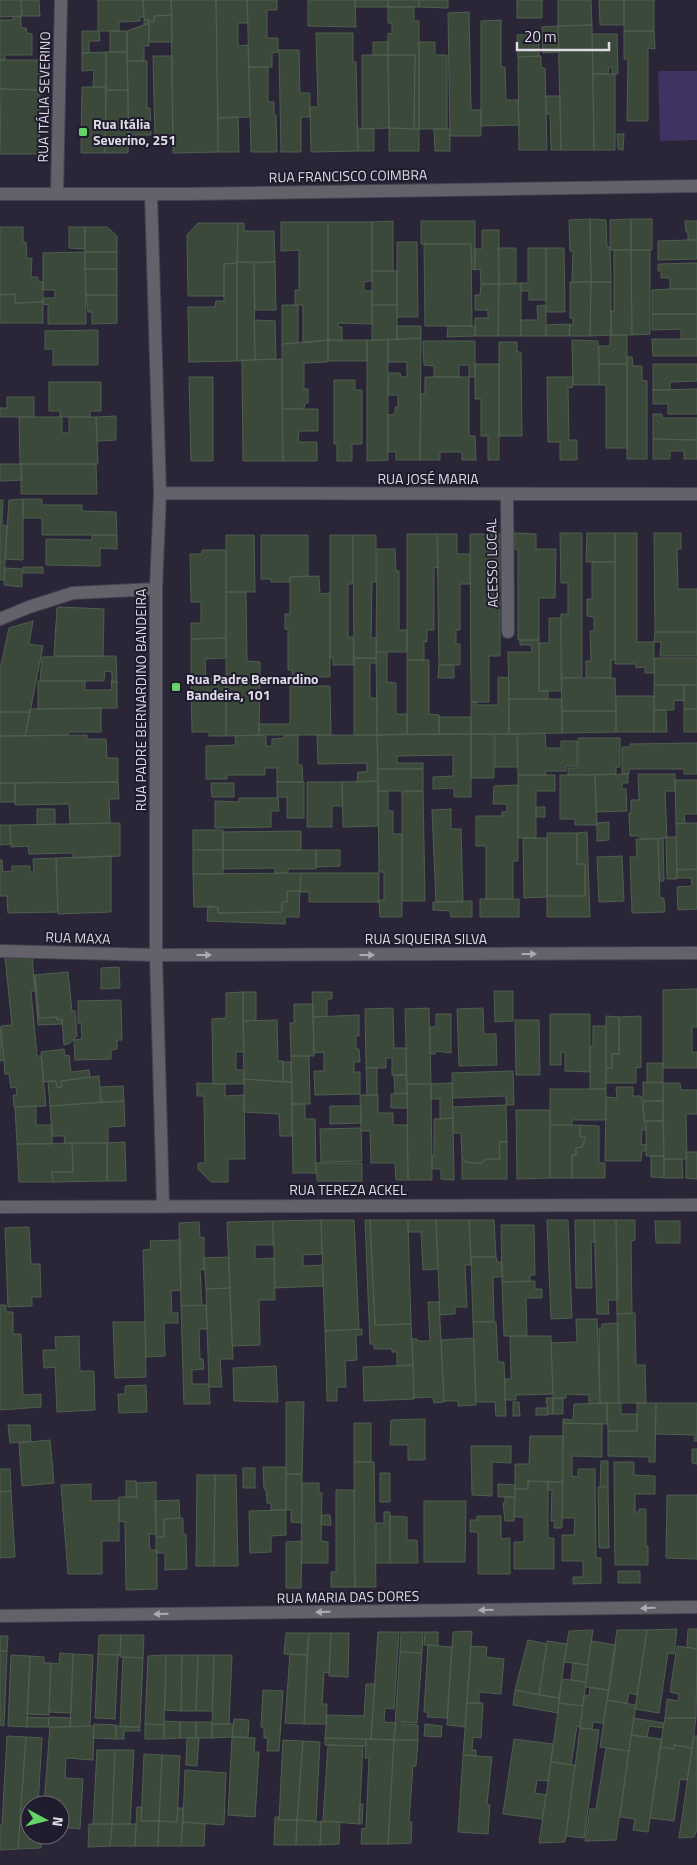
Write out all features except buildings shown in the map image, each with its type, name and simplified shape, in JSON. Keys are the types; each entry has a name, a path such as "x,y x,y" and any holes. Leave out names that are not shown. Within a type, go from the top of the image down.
{"street":[{"name":"RUA ITÁLIA SEVERINO","path":"57,194 61,0"},
{"name":"RUA FRANCISCO COIMBRA","path":"0,194 151,194 697,186"},
{"name":"RUA PADRE BERNARDINO BANDEIRA","path":"151,194 160,493 156,589 156,955 163,1205"},
{"name":"RUA JOSÉ MARIA","path":"160,493 697,494"},
{"name":"ACESSO LOCAL","path":"506,494 508,632"},
{"path":"0,619 29,607 73,593 156,589"},
{"name":"RUA MAXA","path":"0,951 156,955"},
{"name":"RUA SIQUEIRA SILVA","path":"156,955 697,953"},
{"name":"RUA TEREZA ACKEL","path":"0,1207 163,1205 697,1205"},
{"name":"RUA MARIA DAS DORES","path":"0,1616 697,1607"}],"shaded area":[{"path":"658,71 697,71 697,140 660,141"}],"place":[{"name":"Rua Itália Severino, 251","path":"83,132"},
{"name":"Rua Padre Bernardino Bandeira, 101","path":"176,687"}]}
